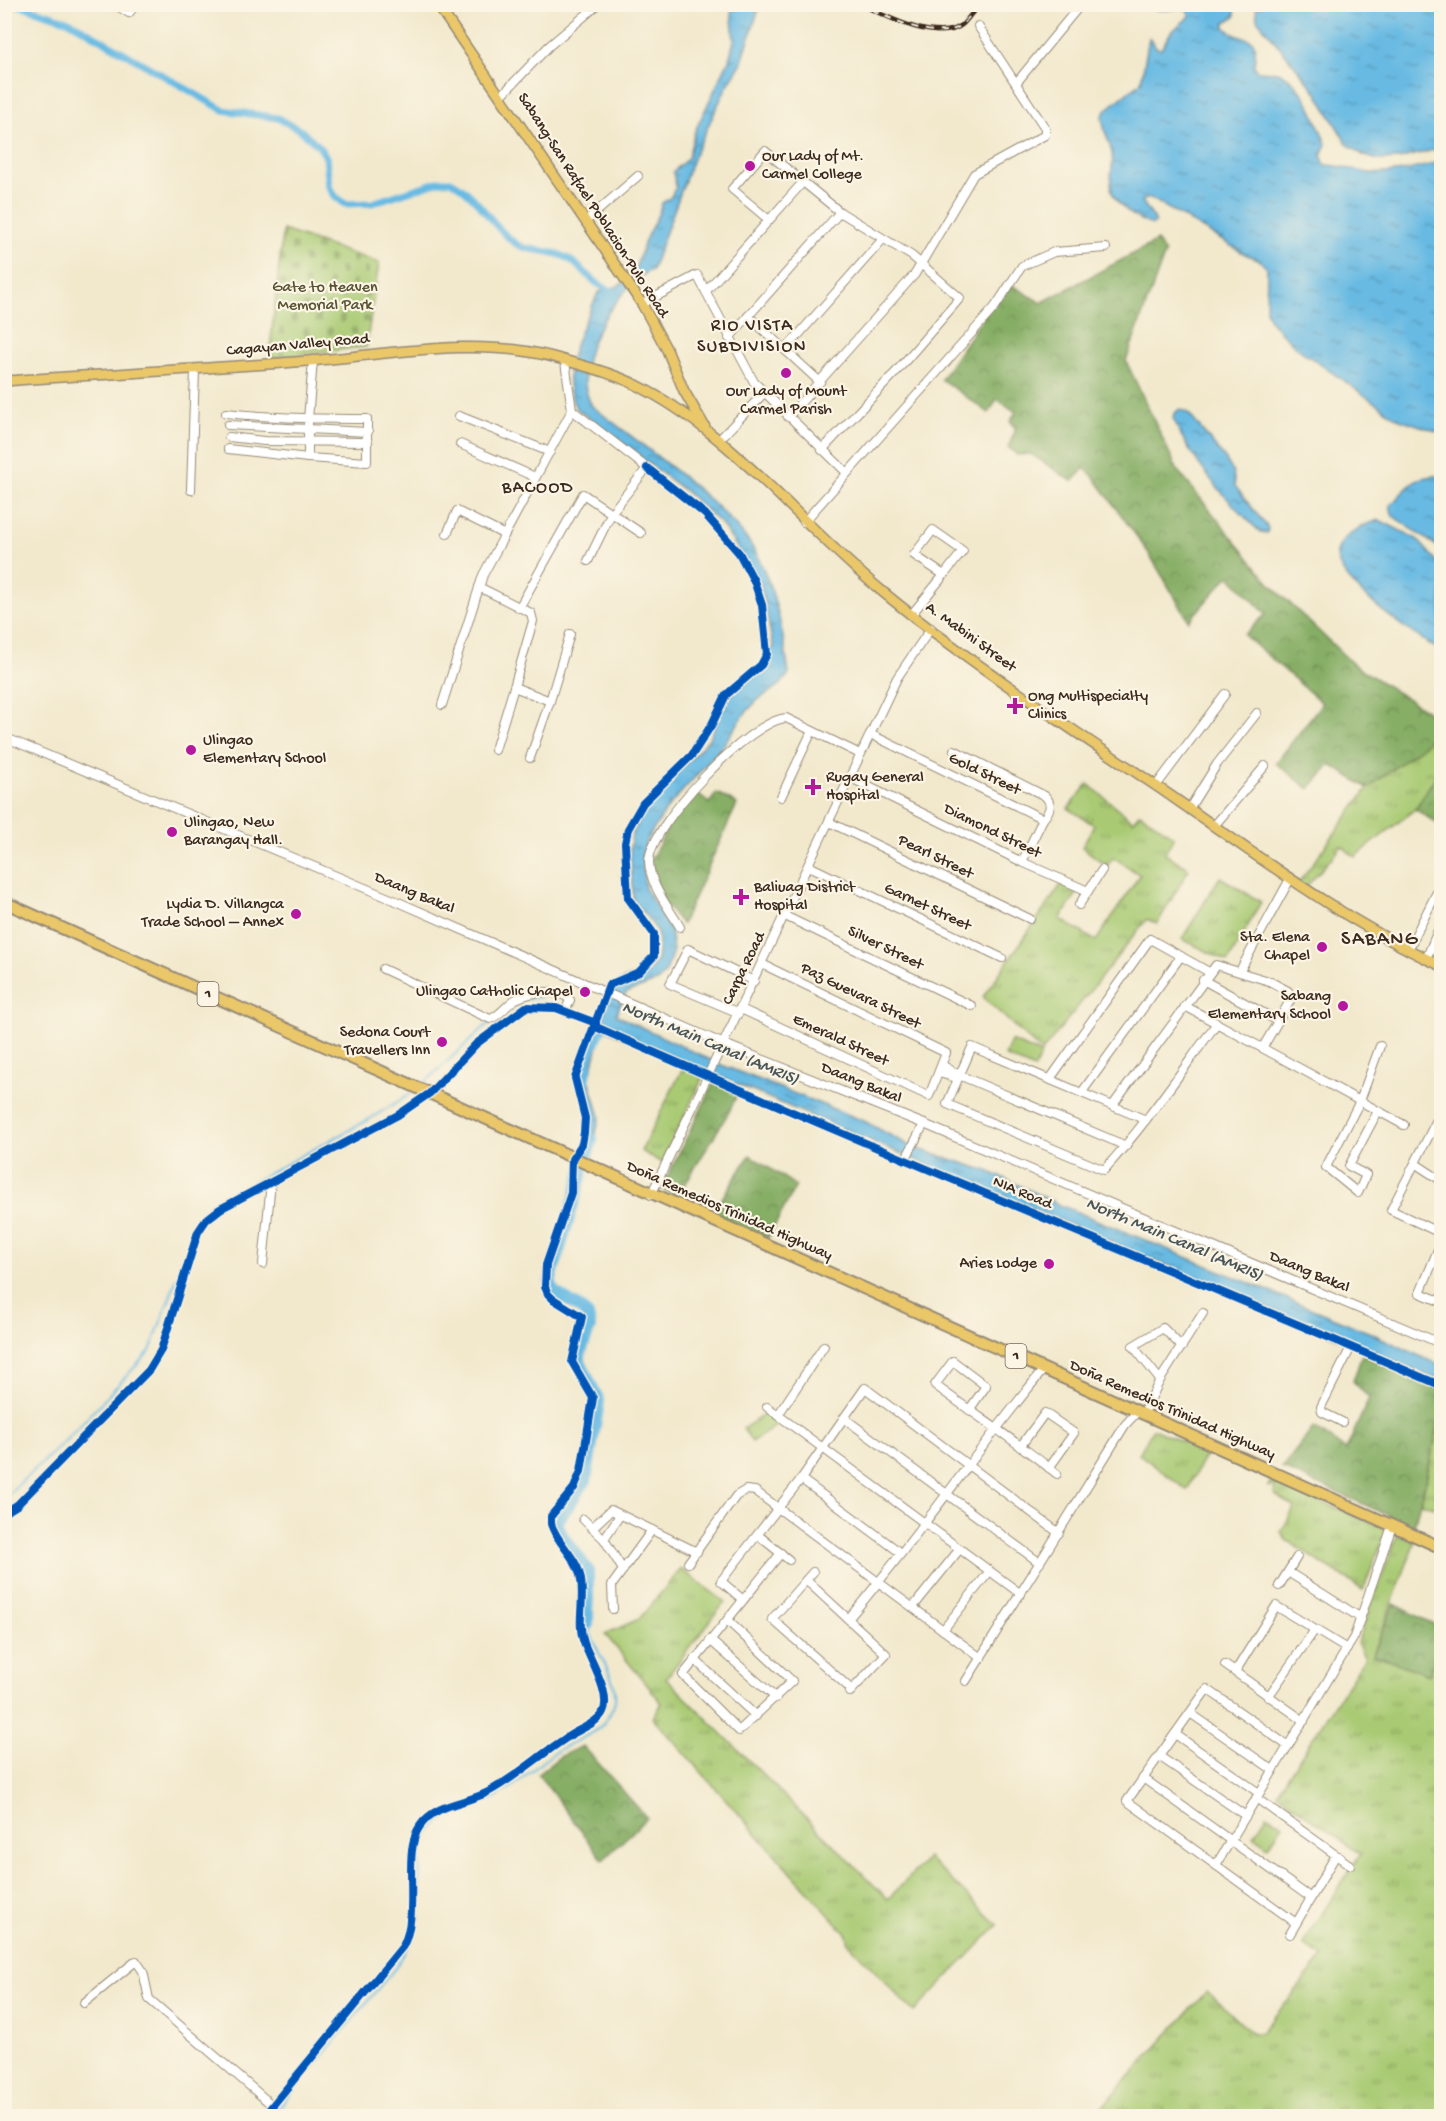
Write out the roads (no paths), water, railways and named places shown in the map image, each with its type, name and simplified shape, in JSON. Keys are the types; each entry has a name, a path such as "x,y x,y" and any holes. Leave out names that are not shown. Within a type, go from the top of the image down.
{"highway":[{"name":"Doña Remedios Trinidad Highway","path":"4,902 651,1195 1442,1548"}],"main road":[{"name":"Sabang-San Rafael Poblacion-Pulo Road","path":"436,4 641,303 667,350 684,391 709,433"},
{"name":"Cagayan Valley Road","path":"4,381 195,370 432,350 491,348 548,356 592,368"},
{"name":"A. Mabini Street","path":"592,368 642,387 669,403 709,433 865,577 911,615 1290,879 1354,921 1442,966"},
{"path":"669,403 676,405 684,403 684,391"}],"street":[{"path":"114,4 129,13 136,4"},
{"path":"1017,82 1081,4"},
{"path":"501,96 549,46 594,8"},
{"path":"788,417 921,264 974,174 1045,135 1045,128 1017,82 978,26"},
{"path":"769,220 732,189 765,151 840,212 921,264 960,298 895,373 822,450"},
{"path":"586,220 638,176"},
{"path":"706,290 803,182"},
{"path":"729,338 840,212"},
{"path":"785,350 884,239"},
{"path":"804,522 846,472 995,307 1022,266 1054,252 1106,248"},
{"path":"641,303 697,275 729,338 763,393 846,472"},
{"path":"748,316 820,382"},
{"path":"308,458 308,419 313,361"},
{"path":"442,705 479,587 503,534 572,410 566,362"},
{"path":"191,490 195,370"},
{"path":"718,440 763,393"},
{"path":"264,2116 403,1946 409,1935 415,1836 423,1822 447,1805 490,1791 603,1713 605,1704 601,1686 582,1636 580,1573 551,1524 551,1516 574,1488 581,1471 593,1398 572,1362 582,1317 553,1299 545,1287 548,1253 571,1193 575,1160 582,1144 585,1118 575,1078 598,1027 612,982 639,972 654,956 654,934 628,898 626,887 625,843 633,817 651,794 692,755 712,724 726,695 761,665 767,654 762,605 754,581 739,553 705,514 572,410"},
{"path":"226,413 308,419 367,419 368,432 367,462 228,449"},
{"path":"459,416 550,452"},
{"path":"228,425 368,432"},
{"path":"229,437 308,442 368,442"},
{"path":"460,444 535,477"},
{"path":"588,561 612,512 647,468"},
{"path":"519,608 583,494 641,533"},
{"path":"447,534 457,511 503,534"},
{"path":"911,615 944,575 963,551 933,530 914,555 944,575"},
{"path":"479,587 531,613 533,621 495,750"},
{"name":"Carpa Road","path":"651,1195 897,678 931,628"},
{"path":"530,758 570,634"},
{"path":"514,687 550,701"},
{"path":"1156,786 1225,694"},
{"path":"1188,808 1217,764 1257,713"},
{"path":"680,927 659,892 649,865 654,844 667,821 722,758 761,726 786,718 860,754"},
{"path":"781,797 812,730"},
{"name":"Gold Street","path":"870,734 1043,819"},
{"name":"Daang Bakal","path":"4,737 724,1044 924,1124 1442,1344"},
{"path":"954,750 1045,796 1050,803 1050,808 1022,862"},
{"path":"1214,826 1265,766"},
{"name":"Diamond Street","path":"849,777 1022,862 1088,891"},
{"name":"Pearl Street","path":"829,822 1030,919"},
{"name":"Garnet Street","path":"809,866 1002,958"},
{"path":"1079,904 1102,870"},
{"path":"1242,967 1290,879"},
{"path":"1408,950 1442,882"},
{"name":"Silver Street","path":"785,916 972,1006"},
{"path":"1426,959 1442,921"},
{"path":"1050,1079 1150,939 1209,972"},
{"name":"Emerald Street","path":"754,981 688,949 670,984 740,1011 929,1096 940,1069"},
{"path":"1082,1092 1181,956"},
{"name":"Paz Guevara Street","path":"762,964 946,1053 940,1069"},
{"path":"1113,1105 1209,972 1220,964 1285,989 1291,999 1263,1047"},
{"path":"383,969 490,1019 517,999 543,992 570,998 566,1012"},
{"path":"1203,980 1278,1021"},
{"name":"NIA Road","path":"4,1513 17,1505 152,1365 161,1350 198,1232 206,1220 220,1209 369,1132 428,1093 477,1044 517,1011 537,1005 566,1012 904,1160 1442,1386"},
{"path":"1185,1005 1404,1125"},
{"path":"1146,1120 972,1047 947,1104 1104,1170 1146,1120 1217,1023"},
{"path":"1378,1111 1349,1166 1366,1175 1358,1193 1326,1167 1360,1101 1380,1046"},
{"path":"940,1069 953,1077 959,1075 1126,1146"},
{"path":"1441,1115 1391,1210 1442,1234"},
{"path":"904,1160 924,1124"},
{"path":"1416,1164 1442,1181"},
{"path":"263,1264 271,1182"},
{"path":"1442,1240 1420,1293 1442,1302"},
{"path":"966,1681 1125,1425 1141,1412 1203,1313"},
{"path":"1160,1380 1130,1348 1163,1328 1182,1347"},
{"path":"778,1415 824,1346"},
{"path":"1341,1422 1322,1412 1321,1407 1351,1347"},
{"path":"969,1410 986,1386 953,1361 935,1385 1020,1448 1057,1474"},
{"path":"849,1618 879,1582 994,1428 1044,1369"},
{"path":"742,1599 721,1581 801,1479 865,1388 1059,1533"},
{"path":"767,1407 1021,1594"},
{"path":"1020,1448 1045,1413 1074,1433 1049,1468"},
{"path":"844,1418 1040,1563"},
{"path":"801,1479 901,1552"},
{"path":"688,1563 736,1496 746,1490 755,1491 780,1507 981,1658"},
{"path":"592,1528 611,1510 697,1552"},
{"path":"603,1539 620,1515"},
{"path":"583,1519 603,1539 623,1570"},
{"path":"1216,1865 1347,1649 1361,1618 1392,1526"},
{"path":"613,1609 612,1586 652,1530"},
{"path":"758,1534 789,1560"},
{"path":"913,1607 959,1550"},
{"path":"727,1620 792,1681 739,1731 682,1675 781,1553"},
{"path":"1279,1586 1297,1557"},
{"path":"806,1580 886,1654 851,1691 772,1618 813,1572"},
{"path":"944,1630 989,1572"},
{"path":"1288,1572 1361,1618"},
{"path":"1235,1672 1276,1606 1347,1649"},
{"path":"1268,1697 1314,1631"},
{"path":"710,1640 776,1698"},
{"path":"694,1659 756,1716"},
{"path":"1225,1665 1304,1721"},
{"path":"1288,1746 1207,1689 1127,1801 1296,1923"},
{"path":"1190,1713 1273,1770"},
{"path":"1175,1734 1350,1865"},
{"path":"1159,1756 1246,1816"},
{"path":"1143,1778 1311,1898"},
{"path":"1290,1934 1336,1855"},
{"path":"84,2003 136,1960 143,1971 149,1999 273,2106"}],"water":[{"path":"1256,4 1441,5 1441,148 1399,159 1378,160 1363,155 1347,144 1317,93 1257,19"},
{"name":"North Main Canal (AMRIS)","path":"731,5 760,5 741,64 726,88 694,156 652,270 645,273 625,291 603,321 594,338 585,373 586,390 592,406 682,476 727,516 745,536 764,569 774,598 789,674 781,684 758,700 746,712 721,748 669,806 647,839 642,854 645,888 670,929 673,950 666,972 658,981 626,993 616,1015 719,1064 864,1121 912,1147 988,1171 1060,1205 1373,1334 1441,1366 1441,1381 605,1029 601,1034 589,1079 600,1117 590,1155 584,1151 593,1117 584,1093 582,1076 601,1027 608,996 612,988 624,979 649,972 657,960 659,941 656,929 633,899 630,847 632,835 646,807 708,740 729,697 764,667 773,645 760,581 722,525 685,491 576,408 569,379 574,349 598,293 622,284 632,274 662,203 670,198 676,187 673,172 688,158 695,131 729,60 734,41"},
{"path":"1146,5 1235,5 1235,17 1225,22 1225,27 1232,33 1252,41 1255,45 1254,66 1257,71 1280,73 1297,86 1304,95 1326,144 1321,155 1325,165 1366,172 1389,173 1441,162 1441,433 1397,418 1297,348 1271,322 1266,310 1267,268 1258,259 1245,254 1149,197 1142,201 1156,222 1153,225 1140,220 1120,205 1115,198 1111,185 1112,153 1102,117 1106,110 1141,82 1149,38 1157,48 1161,49 1171,32 1190,16 1187,10 1178,8 1160,10"},
{"path":"1180,409 1189,414 1226,460 1233,472 1235,486 1268,528 1267,533 1260,532 1247,519 1200,465 1173,418"},
{"path":"1442,476 1441,549 1393,516 1390,506 1418,480 1425,477"},
{"path":"1379,520 1417,539 1441,566 1441,651 1399,624 1368,599 1344,573 1338,561 1339,546 1350,534"}],"waterway":[{"name":"North Main Canal (AMRIS)","path":"16,4 69,21 223,110 278,118 300,130 318,145 326,157 329,187 345,204 372,203 440,181 451,181 469,194 498,228 515,243 567,258 600,285 613,291"},
{"path":"527,999 542,997"},
{"path":"422,1085 490,1022"},
{"path":"584,1081 588,1053 600,1030"},
{"path":"4,1498 68,1438 150,1351 200,1216 214,1203 368,1120 415,1091"},
{"path":"588,1624 588,1570 562,1535 557,1522 586,1480 599,1401 580,1362 580,1354 590,1327 588,1316 580,1308 556,1293 550,1282 592,1139"},
{"path":"272,2116 396,1967 409,1946 418,1922 421,1851 429,1832 436,1824 452,1814 504,1792 554,1753 597,1729 612,1711 615,1701 613,1682 590,1634 588,1624"}],"railway":[{"path":"860,4 896,21 926,30 940,31 953,30 963,24 975,10 969,4"}],"place":[{"name":"Our Lady of Mt. Carmel College","path":"750,166"},
{"name":"Our Lady of Mount Carmel Parish","path":"786,373"},
{"name":"Ong Multispecialty Clinics","path":"1015,706"},
{"name":"Ulingao Elementary School","path":"191,750"},
{"name":"Rugay General Hospital","path":"813,787"},
{"name":"Ulingao, New Barangay Hall.","path":"172,832"},
{"name":"Baliuag District Hospital","path":"741,897"},
{"name":"Lydia D. Villangca Trade School – Annex","path":"296,914"},
{"name":"Sta. Elena Chapel","path":"1322,947"},
{"name":"Ulingao Catholic Chapel","path":"585,992"},
{"name":"Sabang Elementary School","path":"1343,1006"},
{"name":"Sedona Court Travellers Inn","path":"442,1042"},
{"name":"Aries Lodge","path":"1049,1264"}],"district":[{"name":"RIO VISTA SUBDIVISION","path":"752,336"},
{"name":"BACOOD","path":"538,488"},
{"name":"SABANG","path":"1380,940"}],"park label":[{"name":"Gate to Heaven Memorial Park","path":"325,297"}]}
